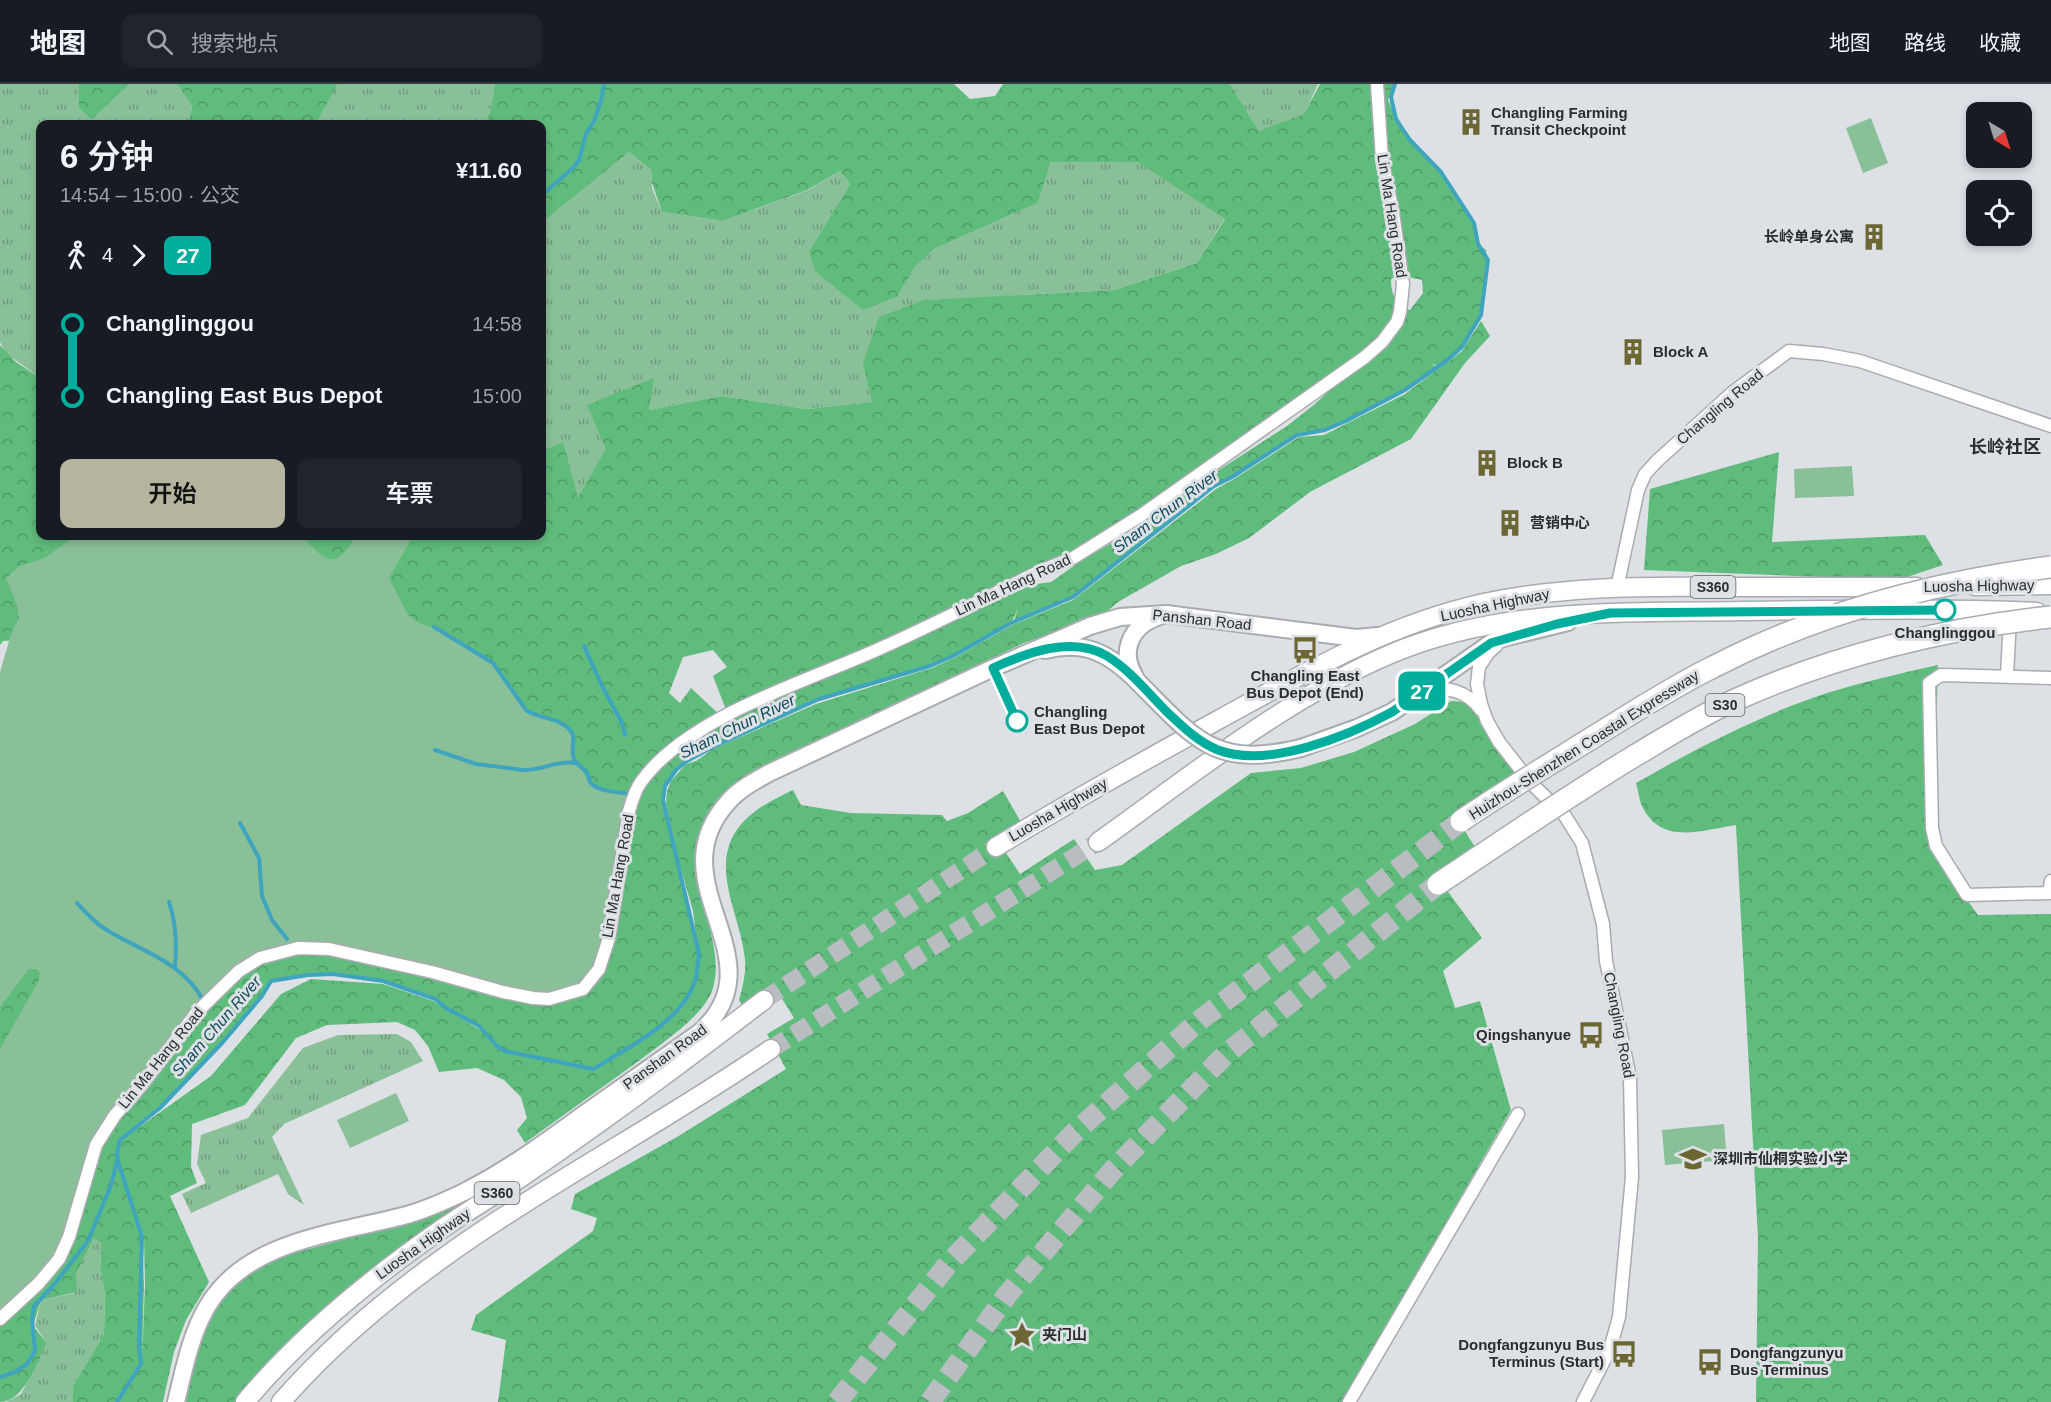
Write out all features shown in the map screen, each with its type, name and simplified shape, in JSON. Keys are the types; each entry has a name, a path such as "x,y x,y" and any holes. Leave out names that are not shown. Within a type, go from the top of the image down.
{"highway":[{"name":"Huizhou-Shenzhen Coastal Expressway","path":"1461,821 1657,697 1714,666 1766,643 1835,617 1917,592 1986,577 2051,567"},
{"name":"S30","path":"1438,884 1595,780 1670,734 1734,700 1784,680 1884,649 1962,631 2051,615"}],"main road":[{"name":"Luosha Highway","path":"996,847 1094,788 1353,648 1427,619 1484,603 1573,590 1617,588 2051,585"},
{"name":"Luosha Highway","path":"1098,842 1287,709 1358,669 1396,652 1476,627 1539,617 1610,613 1905,610 2011,611 2051,615"},
{"path":"1010,660 1051,649 1082,647 1105,655 1138,682 1184,728 1217,749 1233,754 1249,755 1301,748 1366,725 1401,706 1483,648 1512,636 1610,613"},
{"name":"Panshan Road","path":"176,1402 190,1346 207,1306 221,1288 256,1259 278,1248 304,1240 406,1216 461,1193 500,1172 550,1139 699,1033 711,1022 722,1007 728,991 730,973 728,955 709,899 704,860 708,837 716,818 729,801 747,786 769,773 1010,660 1104,620 1136,615 1166,614 1356,638 1382,636"},
{"path":"1138,682 1127,661 1132,636 1143,623 1166,614"},
{"name":"Luosha Highway","path":"245,1402 286,1355 360,1289 448,1224 558,1152 764,1000"},
{"name":"Luosha Highway","path":"281,1402 303,1377 376,1309 434,1263 479,1231 720,1084 771,1049"}],"street":[{"name":"Lin Ma Hang Road","path":"0,1319 39,1283 59,1258 69,1237 96,1144 110,1122 141,1086 197,1012 239,971 260,958 298,948 329,949 533,998 549,999 583,989 599,969 609,938 629,811 641,782 664,757 728,715 873,652 1045,569 1073,558 1189,483 1374,350 1397,322 1403,284 1393,213 1382,159 1377,84"},
{"name":"Changling Road","path":"1617,588 1638,490 1645,474 1733,392 1789,351 1823,354 1860,362 2051,426"},
{"path":"2007,676 2011,611"},
{"path":"1484,714 1477,684 1479,667 1488,653 1512,636"},
{"path":"2051,678 1941,675 1929,683 1932,724 1932,828 1936,846 1967,895 2049,893 2051,880"},
{"path":"1401,706 1428,692 1446,689 1467,696 1484,714"},
{"name":"Changling Road","path":"1484,714 1494,735 1525,776 1565,816 1582,843 1603,924 1606,961 1630,1078 1632,1177 1619,1317 1610,1349 1583,1402"},
{"path":"1349,1402 1518,1114"}],"green space":[{"path":"0,84 79,84 79,108 91,120 36,120 36,375 6,353 0,342"},
{"path":"79,84 130,84 91,120 79,108"},
{"path":"130,84 177,84 192,106 189,120 91,120"},
{"path":"177,84 338,84 318,120 189,120 192,106"},
{"path":"338,84 495,84 490,113 486,120 318,120"},
{"path":"495,84 954,84 970,99 995,96 1003,84 1230,84 1259,131 1304,114 1320,84 1395,84 1388,100 1393,111 1451,187 1473,222 1478,244 1486,250 1485,289 1479,314 1469,338 1461,348 1439,366 1431,364 1437,367 1407,389 1325,430 1300,432 1290,441 1214,486 1073,597 1014,621 1018,609 1011,623 953,656 909,674 809,704 713,747 684,763 675,771 664,790 664,803 697,943 693,911 666,804 671,781 686,764 696,761 713,749 816,704 932,668 1014,624 1073,600 1216,489 1299,437 1324,435 1405,394 1462,351 1481,321 1490,336 1465,363 1411,439 1310,492 1249,538 1216,554 1181,566 1118,602 1101,617 1024,643 748,774 712,809 703,827 699,845 700,885 716,962 714,983 707,1001 691,1020 670,1038 525,1143 517,1130 527,1118 521,1097 504,1080 477,1068 439,1072 428,1046 415,1030 397,1022 327,1025 296,1038 245,1105 192,1124 191,1167 197,1183 170,1196 209,1282 186,1320 174,1352 163,1402 118,1402 142,1364 117,1402 73,1402 73,1386 104,1334 105,1294 100,1266 102,1244 94,1238 76,1274 77,1292 41,1300 33,1326 47,1343 23,1388 8,1400 0,1402 0,958 36,639 3,641 0,645 0,345 16,362 36,375 36,540 546,540 546,450 563,442 578,497 606,449 587,405 654,378 649,410 721,396 807,409 872,402 863,363 879,317 924,300 1114,290 1197,263 1225,219 1138,162 1051,162 1038,203 934,249 915,267 898,296 863,310 815,271 809,251 850,184 840,171 807,190 723,221 662,212 652,183 651,170 629,152 546,219 546,120 486,120 490,113","holes":["1399,275 1422,280 1423,293 1410,310 1397,302 1393,294 1391,279","1365,353 1365,357 1315,404 1287,426 1202,481 1160,514 1078,563 1051,582 1037,584 1036,577 1083,549","713,650 727,667 713,676 728,715 723,718 691,688 680,703 669,693 683,657","315,974 377,980 435,999 483,1031 505,1052 496,1047 482,1031 433,1001 383,984 311,979 281,994 211,1076 128,1135 164,1105 271,984 284,978","691,992 672,1017 647,1038 664,1023","639,1043 594,1070 578,1067 593,1069","129,1194 144,1237 145,1285 142,1361 144,1285 142,1237"]},
{"path":"1230,84 1318,84 1303,117 1259,131"},
{"path":"1871,118 1888,163 1863,173 1846,128"},
{"path":"629,152 651,170 652,188 662,212 723,221 808,190 840,171 850,184 809,251 898,296 915,267 934,249 1038,203 1051,162 1138,161 1225,218 1197,263 1114,290 931,300 873,402 807,409 721,396 649,410 653,379 578,497 546,460 546,216"},
{"path":"1779,452 1772,542 1925,535 1943,565 1898,580 1644,570 1650,489"},
{"path":"1852,466 1854,496 1795,498 1794,469"},
{"path":"70,540 305,540 324,557 336,559 353,540 411,540 389,578 408,615 419,623 441,631 494,665 525,710 557,721 567,728 572,737 574,763 593,785 606,791 631,794 601,956 591,973 574,989 541,997 415,964 280,950 195,1008 160,1051 148,1071 100,1130 65,1240 51,1265 0,1314 0,1049 38,982 40,973 37,969 29,969 0,1007 0,672 12,631 19,618 17,605 6,578 19,566 45,558"},
{"path":"1938,665 1933,853 1978,915 2051,914 2051,1402 1756,1402 1758,1238 1736,825 1696,832 1671,831 1660,827 1650,819 1642,806 1636,783 1729,733 1777,711 1855,685"},
{"path":"1451,701 1468,702 1478,710 1520,775 1455,816 1477,850 1438,878 1482,938 1443,971 1455,1008 1480,1001 1511,1110 1342,1402 498,1402 506,1340 471,1330 476,1315 593,1231 597,1218 571,1209 575,1194 677,1137 786,1069 767,1034 794,1018 779,994 747,1014 739,1000 744,979 745,959 728,886 727,851 734,835 746,819 757,810 793,790 801,805 851,813 942,815 947,821 968,813 1003,791 1026,831 1002,847 1020,874 1074,839 1095,870 1122,865 1251,773 1301,768 1354,752 1415,724"},
{"path":"397,1034 411,1042 423,1061 284,1124 272,1137 304,1205 288,1194 278,1174 191,1213 182,1194 206,1183 197,1164 201,1135 248,1118 303,1048 338,1035"},
{"path":"396,1093 409,1121 350,1148 337,1120"},
{"path":"1724,1124 1727,1160 1665,1165 1662,1130"},
{"path":"514,1170 237,1402 182,1402 195,1356 211,1314 226,1294 256,1268 283,1256 404,1223"},
{"path":"94,1237 102,1244 100,1266 105,1294 104,1334 73,1386 74,1402 6,1402 21,1394 47,1343 35,1326 41,1300 75,1293 76,1274"}],"waterway":[{"path":"546,192 579,160 586,134 594,121 601,101 604,84"},
{"name":"Sham Chun River","path":"117,1402 141,1364 139,1346 142,1237 118,1161 120,1140 160,1108 223,1042 262,996 271,981 308,975 333,974 383,981 435,999 446,1008 479,1026 497,1046 505,1051 593,1069 638,1042 668,1019 680,1007 696,977 699,954 663,800 665,786 676,770 687,761 713,747 819,699 930,666 953,656 1011,623 1073,597 1214,486 1297,435 1325,430 1405,390 1462,347 1481,315 1488,260 1478,244 1474,223 1441,172 1410,140 1396,119 1391,97 1395,84"},
{"path":"434,627 493,663 526,710 559,722 569,729 573,738 574,758 587,773 593,785 603,790 630,794"},
{"path":"584,646 622,723 625,735"},
{"path":"435,750 476,764 523,770 568,762 575,763"},
{"path":"240,823 259,858 262,896 272,920 287,939"},
{"path":"169,902 175,934 175,966"},
{"path":"77,903 105,929 172,966 184,976 203,1000"},
{"path":"0,1377 15,1372 27,1364 35,1351 32,1319 34,1306 53,1286 88,1241 111,1185 117,1161"}],"tunnel":[{"path":"837,1402 949,1263 1074,1133 1200,1020 1461,821"},
{"path":"771,1049 1098,842"},
{"path":"764,1000 996,847"},
{"path":"930,1402 1007,1295 1113,1170 1226,1054 1438,884"}],"bus line":[{"name":"27","path":"1017,721 993,668 1034,653 1066,647 1094,650 1117,663 1184,728 1204,742 1233,754 1264,755 1301,748 1376,721 1491,643 1557,624 1610,613 1945,610"}],"place":[{"name":"Changling Farming Transit Checkpoint","path":"1471,122"},
{"name":"长岭单身公寓","path":"1874,237"},
{"name":"Block A","path":"1633,352"},
{"name":"Block B","path":"1487,463"},
{"name":"营销中心","path":"1510,523"},
{"name":"Changlinggou","path":"1945,610"},
{"name":"Changling East Bus Depot (End)","path":"1305,650"},
{"name":"Changling East Bus Depot","path":"1017,721"},
{"name":"Qingshanyue","path":"1591,1035"},
{"name":"深圳市仙桐实验小学","path":"1693,1159"},
{"name":"夹门山","path":"1022,1335"},
{"name":"Dongfangzunyu Bus Terminus (Start)","path":"1624,1354"},
{"name":"Dongfangzunyu Bus Terminus","path":"1710,1362"}],"district":[{"name":"长岭社区","path":"2005,447"}]}
